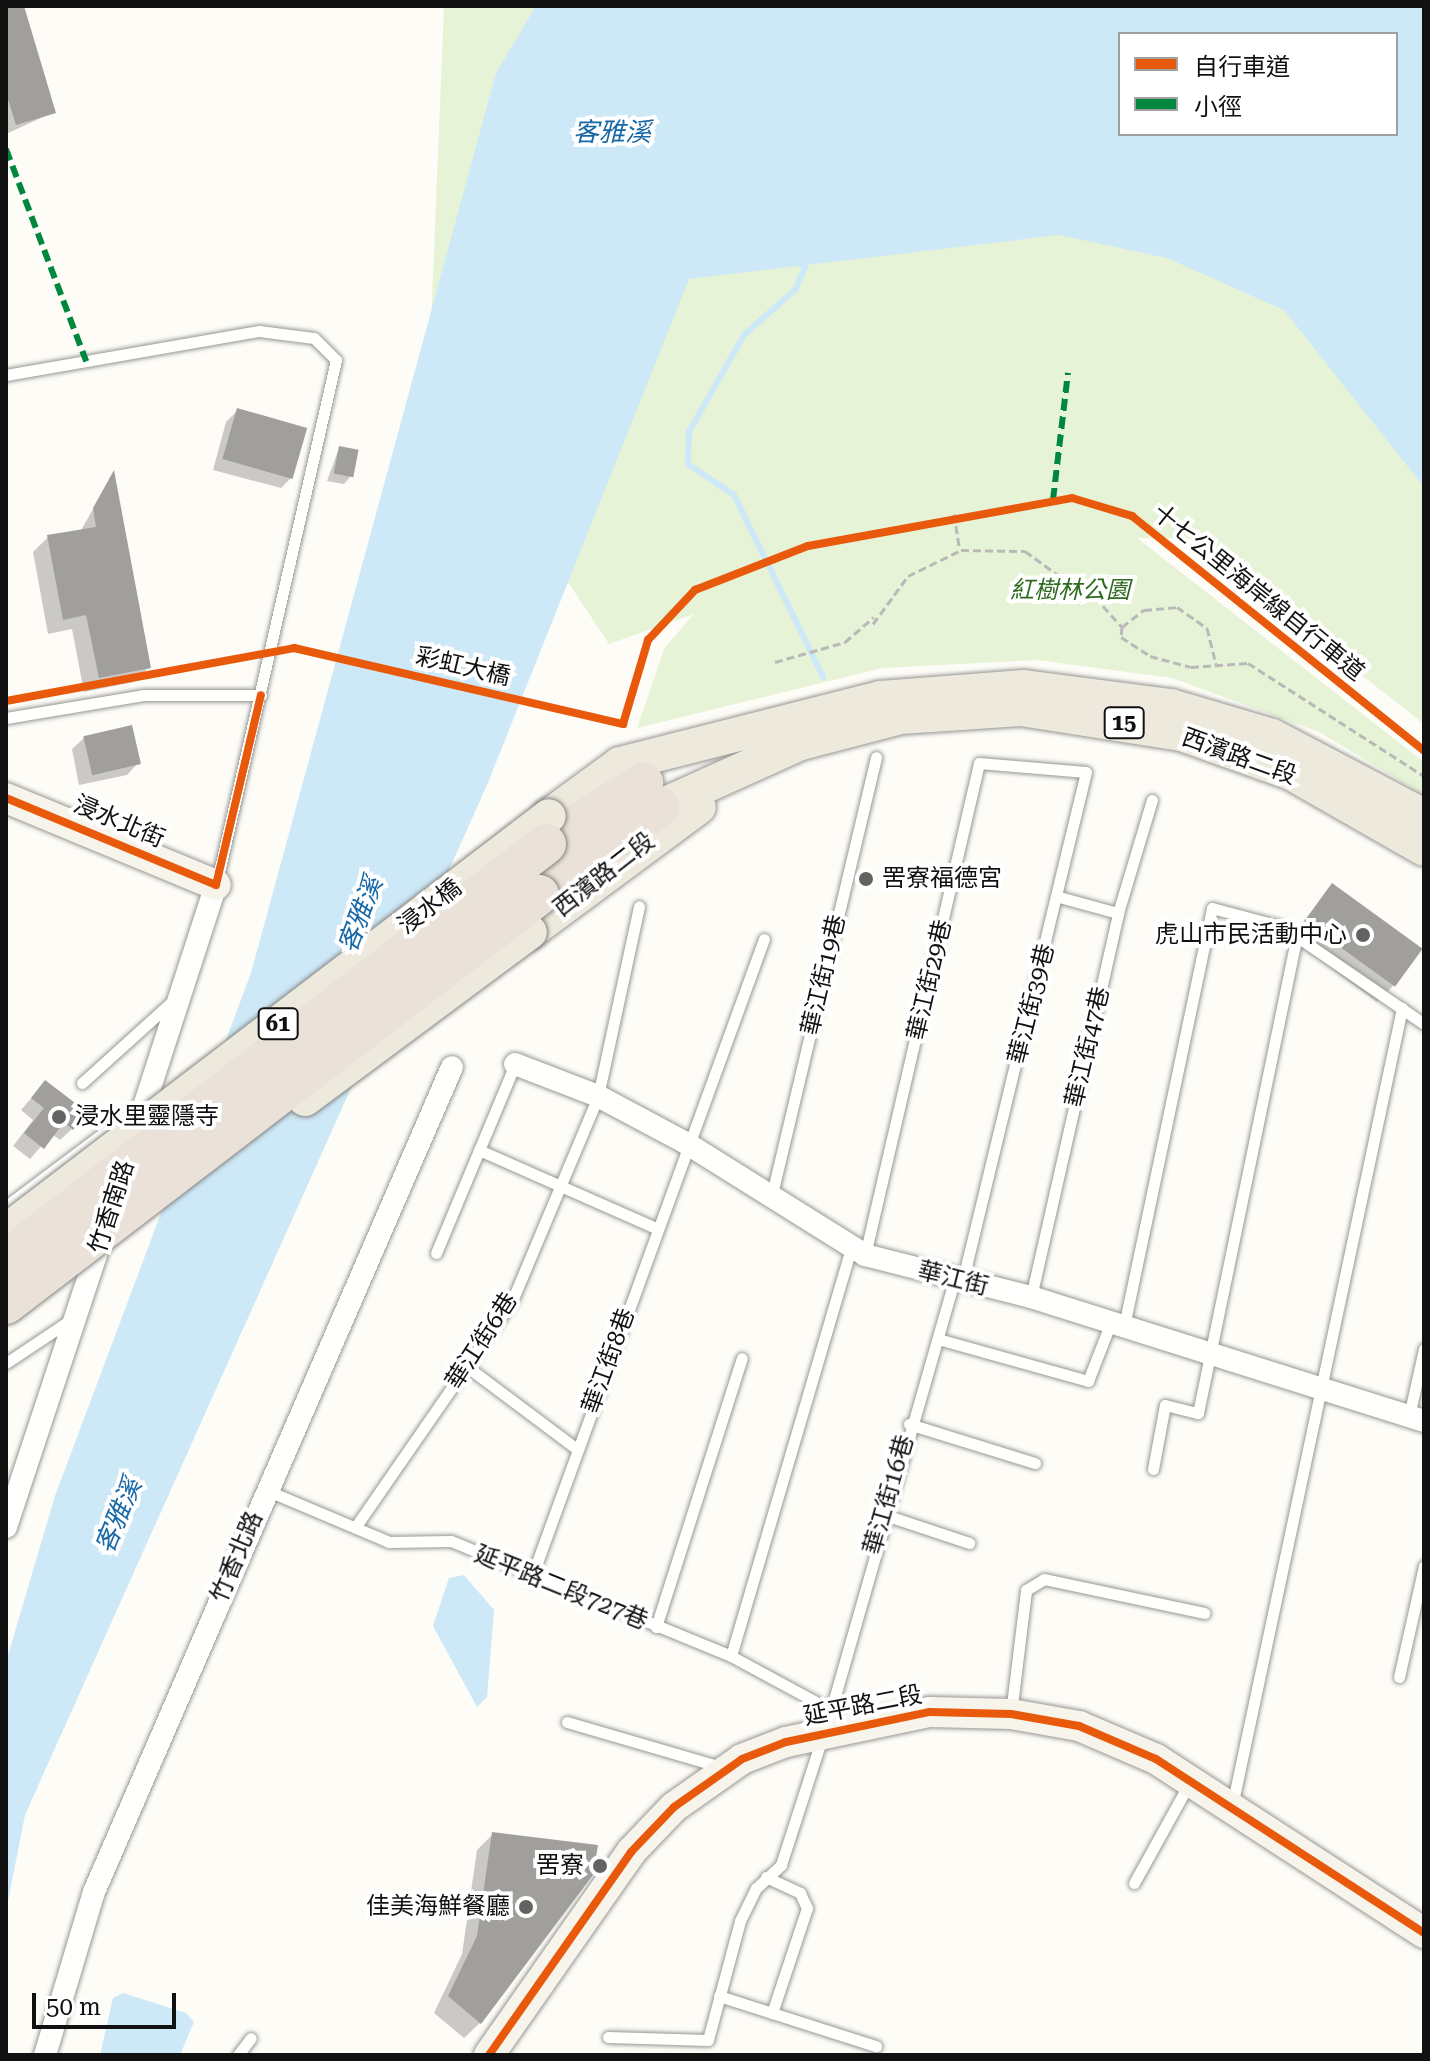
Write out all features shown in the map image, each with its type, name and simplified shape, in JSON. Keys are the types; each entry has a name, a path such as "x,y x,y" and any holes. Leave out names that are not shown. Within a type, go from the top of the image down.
{"highway":[{"name":"61","path":"547,830 651,795"},
{"name":"61","path":"6,1304 534,914 651,795"},
{"name":"浸水橋","path":"6,1259 547,830"}],"main road":[{"name":"西濱路二段","path":"651,795 881,698 1024,687 1171,706 1272,736 1424,816"},
{"name":"西濱路二段","path":"547,830 620,764 801,730 901,717 1021,709 1080,715 1181,734 1291,773 1424,849"},
{"name":"西濱路二段","path":"534,914 667,827 801,730"},
{"name":"浸水橋","path":"6,1231 547,830"},
{"name":"61","path":"6,1320 534,914"}],"street":[{"name":"浸水北街","path":"6,798 216,885"},
{"name":"竹香南路","path":"6,1527 216,885"},
{"name":"華江街","path":"515,1064 598,1096 686,1143 772,1194 858,1251 958,1282 1031,1297 1416,1418"},
{"name":"竹香北路","path":"45,2055 94,1892 265,1490 452,1067"},
{"name":"延平路二段","path":"489,2055 631,1852 674,1807 728,1769 829,1720 930,1712 1011,1714 1079,1726 1190,1782 1424,1933"}],"lane":[{"path":"6,375 259,331 293,331 326,346 336,360 216,885"},
{"path":"6,718 143,695 261,695"},
{"name":"華江街19巷","path":"772,1194 876,757"},
{"name":"華江街29巷","path":"858,1251 979,763 1038,768"},
{"name":"華江街39巷","path":"958,1282 1059,897 1086,772 1038,768"},
{"name":"華江街47巷","path":"1031,1297 1118,913 1152,800"},
{"path":"1059,897 1118,913"},
{"name":"華江街6巷","path":"356,1526 512,1301 598,1096 639,906"},
{"path":"938,1339 1088,1381 1118,1324 1212,908 1297,935 1424,1024"},
{"path":"1153,1469 1165,1405 1198,1413 1297,935"},
{"name":"華江街8巷","path":"531,1579 686,1143 764,939"},
{"path":"82,1083 180,995"},
{"path":"1232,1809 1316,1388 1402,1008"},
{"path":"436,1253 515,1064"},
{"path":"6,1206 146,1100"},
{"path":"479,1150 656,1228"},
{"path":"731,1656 858,1251"},
{"name":"華江街16巷","path":"608,2037 708,2040 740,1921 766,1877 781,1865 829,1720 882,1514 958,1282"},
{"path":"6,1363 76,1316"},
{"path":"1416,1418 1424,1349"},
{"path":"656,1627 742,1358"},
{"path":"466,1366 577,1449"},
{"path":"909,1424 1035,1463"},
{"name":"延平路二段727巷","path":"265,1490 389,1542 451,1541 531,1579 731,1656 829,1720"},
{"path":"882,1514 969,1543"},
{"path":"1399,1677 1424,1566"},
{"path":"1011,1714 1026,1590 1044,1579 1204,1613"},
{"path":"567,1722 728,1769"},
{"path":"1134,1883 1190,1782"},
{"path":"766,1877 800,1893 807,1908 772,2013"},
{"path":"719,1996 876,2046"},
{"path":"238,2055 251,2038"}],"path":[{"path":"941,517 967,512"},
{"path":"954,514 961,550"},
{"path":"873,624 908,576 961,550 1025,551 1091,599"},
{"path":"1103,606 1122,627"},
{"path":"1216,665 1207,628 1177,607 1144,610 1122,627 1121,637 1150,656 1216,665 1248,663 1424,776"},
{"path":"775,662 836,644 876,618"}],"green space":[{"name":"紅樹林公園","path":"444,6 1424,6 1424,724 1188,539 1137,538 1424,762 1424,795 1319,732 1172,678 1037,660 882,668 637,728 665,647 694,614 609,644 523,514 431,326"}],"water":[{"name":"客雅溪","path":"536,6 1424,6 1424,487 1284,310 1167,258 1059,235 689,279 487,785 25,1815 6,1911 6,1662 55,1496 251,973 496,73"},
{"path":"464,1575 494,1610 487,1697 477,1707 433,1626 449,1578"},
{"path":"123,1993 186,2013 194,2022 180,2055 100,2055 113,1998"}],"building":[{"path":"6,6 24,6 56,113 16,125 6,93"},
{"path":"237,408 307,428 293,479 222,459"},
{"path":"339,446 359,450 353,477 334,473"},
{"path":"114,470 151,668 99,678 86,615 63,620 47,535 96,527 93,508"},
{"path":"132,725 141,764 92,775 83,736"},
{"name":"虎山市民活動中心","path":"1332,883 1423,949 1395,987 1304,921"},
{"name":"浸水里靈隱寺","path":"45,1080 87,1112 73,1130 64,1122 44,1149 24,1133 44,1108 31,1098"},
{"name":"佳美海鮮餐廳","path":"492,1832 598,1845 593,1875 481,2024 448,1996 477,1936"}],"waterway":[{"path":"795,260 805,267 795,290 744,335 689,432 688,464 734,495 823,677"}],"marked path":[{"path":"6,149 86,361"},
{"path":"1053,500 1068,373"}],"cycle path":[{"name":"十七公里海岸線自行車道","path":"6,701 294,648 623,724 648,640 695,590 808,546 1072,498 1132,516 1424,751"},
{"path":"6,798 216,885 261,695"},
{"path":"489,2055 631,1852 674,1807 742,1759 786,1742 930,1712 1011,1714 1079,1726 1156,1759 1424,1933"}],"place":[{"name":"罟寮福德宮","path":"866,879"},
{"name":"虎山市民活動中心","path":"1363,935"},
{"name":"浸水里靈隱寺","path":"59,1117"},
{"name":"罟寮","path":"600,1866"},
{"name":"佳美海鮮餐廳","path":"526,1907"}]}
